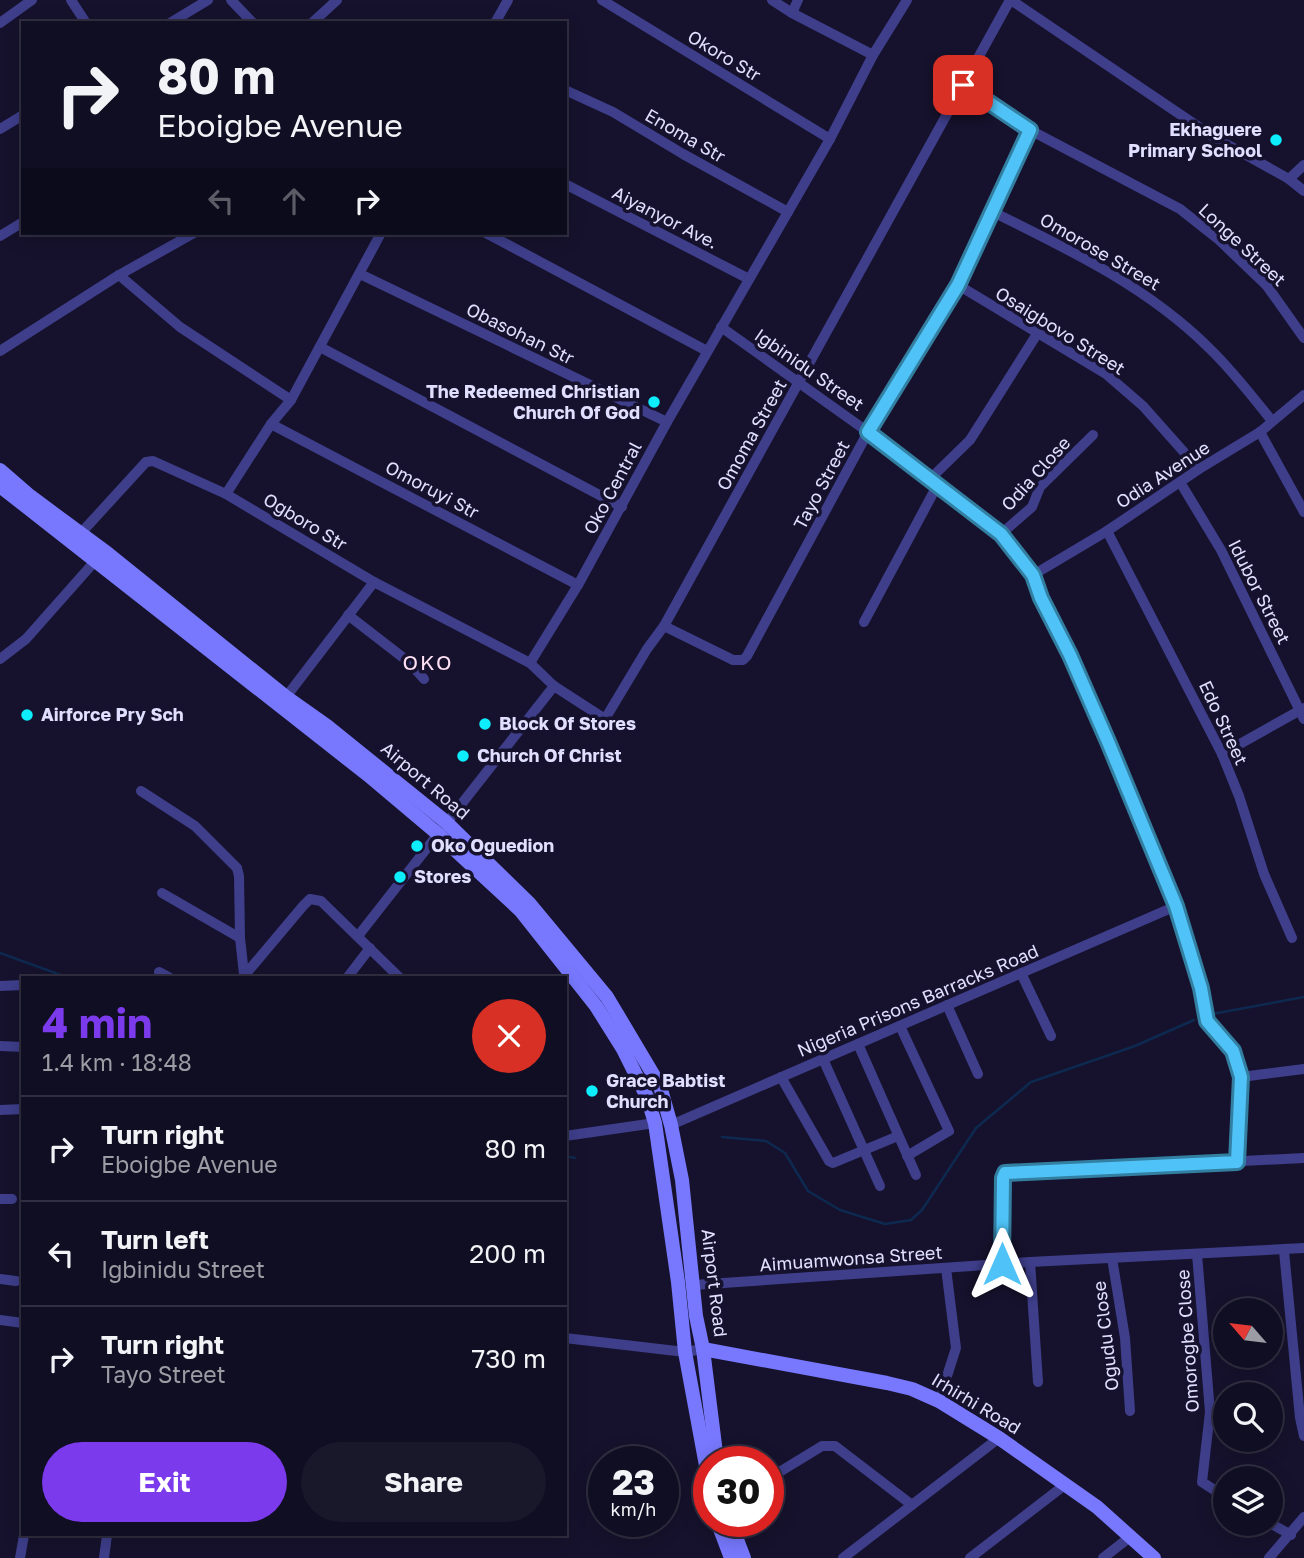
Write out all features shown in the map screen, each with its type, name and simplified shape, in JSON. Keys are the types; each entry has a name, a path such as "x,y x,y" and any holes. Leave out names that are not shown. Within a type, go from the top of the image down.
{"main road":[{"name":"Airport Road","path":"0,470 286,697 327,726 529,903 607,997 660,1086 671,1125 682,1180 696,1316 703,1349 715,1446"},
{"name":"Airport Road","path":"0,486 325,741 442,828 520,910 596,1006 623,1049 647,1097 655,1123 678,1282 685,1352 702,1446"},
{"name":"Irhirhi Road","path":"703,1349 887,1383 912,1389 939,1401 1066,1484 1154,1558"},
{"path":"723,1537 731,1558"},
{"path":"736,1537 744,1558"}],"street":[{"path":"0,23 32,0"},
{"path":"71,0 85,21"},
{"path":"173,21 208,0"},
{"path":"231,0 251,21"},
{"path":"314,21 337,0"},
{"path":"496,21 508,0"},
{"name":"Okoro Str","path":"602,0 830,139"},
{"path":"772,0 873,55"},
{"path":"792,13 798,0"},
{"name":"Oko Central","path":"530,663 578,585 706,351 750,279 830,139 873,55 907,0"},
{"path":"1011,0 1212,136 1289,179 1304,191"},
{"name":"Omoma Street","path":"554,686 605,719 664,626 1011,0"},
{"name":"Longe Street","path":"963,85 1030,130 1180,209 1218,239 1267,286 1304,338"},
{"name":"Enoma Str","path":"567,91 613,112 788,212"},
{"path":"0,129 21,116"},
{"name":"Tayo Street","path":"664,626 733,660 743,660 747,656 868,432 958,285 1030,130"},
{"path":"1289,179 1304,165"},
{"name":"Aiyanyor Ave.","path":"567,185 750,279"},
{"name":"Omorose Street","path":"991,211 1062,246 1149,297 1208,346 1272,421"},
{"path":"0,236 21,223"},
{"path":"0,351 119,275 190,235"},
{"path":"226,494 271,424 291,400 380,235"},
{"path":"490,235 706,351"},
{"name":"Obasohan Str","path":"360,274 667,422"},
{"path":"119,275 180,327 291,400"},
{"name":"Osaigbovo Street","path":"958,285 1106,374 1143,406 1199,469"},
{"name":"Igbinidu Street","path":"721,327 868,432 1001,534 1033,575 1041,598 1103,731 1176,906 1201,988 1207,1021 1233,1051 1241,1077 1237,1162"},
{"path":"864,622 934,482 975,433 1037,334"},
{"path":"320,347 622,507"},
{"name":"Odia Avenue","path":"1033,575 1107,531 1260,432 1304,395"},
{"name":"Omoruyi Str","path":"271,424 578,585"},
{"path":"1260,432 1304,512"},
{"name":"Odia Close","path":"1001,534 1032,506 1040,487 1093,435"},
{"name":"Ogboro Str","path":"81,533 146,462 153,461 226,494 374,582 530,663"},
{"name":"Idubor Street","path":"1180,482 1221,550 1303,713"},
{"name":"Edo Street","path":"1107,531 1222,754 1239,796 1264,874 1292,938"},
{"path":"0,659 26,639 96,561"},
{"path":"286,697 374,582"},
{"path":"348,615 410,663 424,679"},
{"path":"358,936 554,686 530,663"},
{"path":"1222,754 1303,713"},
{"path":"141,791 195,827 237,868 244,976"},
{"path":"162,893 240,938"},
{"path":"244,976 310,899 321,901 398,976"},
{"name":"Nigeria Prisons Barracks Road","path":"671,1125 1176,906"},
{"path":"349,976 370,948"},
{"path":"159,972 166,976"},
{"path":"1021,973 1051,1036"},
{"path":"0,986 21,985"},
{"path":"947,1005 978,1074"},
{"path":"900,1026 949,1132 907,1156"},
{"path":"858,1044 916,1175"},
{"path":"0,1046 21,1047"},
{"path":"823,1059 880,1186"},
{"path":"1241,1077 1304,1069"},
{"path":"781,1077 829,1161 833,1163 898,1136"},
{"path":"0,1110 21,1110"},
{"path":"567,1136 655,1123"},
{"path":"1002,1264 1005,1173 1304,1158"},
{"path":"0,1199 12,1199"},
{"name":"Aimuamwonsa Street","path":"694,1285 1030,1262 1304,1248"},
{"path":"1284,1251 1304,1436"},
{"name":"Omorogbe Close","path":"1197,1254 1210,1412 1202,1482 1213,1489"},
{"name":"Ogudu Close","path":"1112,1258 1125,1338 1130,1412"},
{"path":"1030,1262 1038,1382"},
{"path":"939,1401 956,1348 947,1268"},
{"path":"0,1279 16,1281"},
{"path":"0,1320 21,1323"},
{"path":"567,1338 685,1352 703,1349"},
{"path":"1292,1341 1304,1340"},
{"path":"843,1558 999,1438"},
{"path":"784,1469 822,1446 835,1446 912,1505"},
{"path":"970,1558 1066,1484"},
{"path":"1269,1558 1304,1517"},
{"path":"1283,1530 1291,1535"},
{"path":"20,1558 24,1536"},
{"path":"104,1558 107,1536"},
{"path":"1104,1558 1130,1536"}],"waterway":[{"path":"0,953 63,976"},
{"path":"1212,1014 1304,997"},
{"path":"722,1137 766,1141 785,1153 808,1191 840,1210 885,1224 911,1220 922,1210 976,1128 1031,1082 1135,1046 1194,1020"},
{"path":"567,1156 575,1158"}],"place":[{"name":"Ekhaguere Primary School","path":"1276,140"},
{"name":"The Redeemed Christian Church Of God","path":"654,402"},
{"name":"Airforce Pry Sch","path":"27,715"},
{"name":"Block Of Stores","path":"485,724"},
{"name":"Church Of Christ","path":"463,756"},
{"name":"Oko Oguedion","path":"417,846"},
{"name":"Stores","path":"400,877"},
{"name":"Grace Babtist Church","path":"592,1091"}],"district":[{"name":"OKO","path":"428,663"}],"route":[{"path":"963,85 1030,130 958,285 868,432 1001,534 1033,575 1041,598 1070,655 1109,744 1176,906 1201,988 1203,1011 1207,1021 1233,1051 1241,1077 1237,1162 1005,1173 1002,1264"}]}
